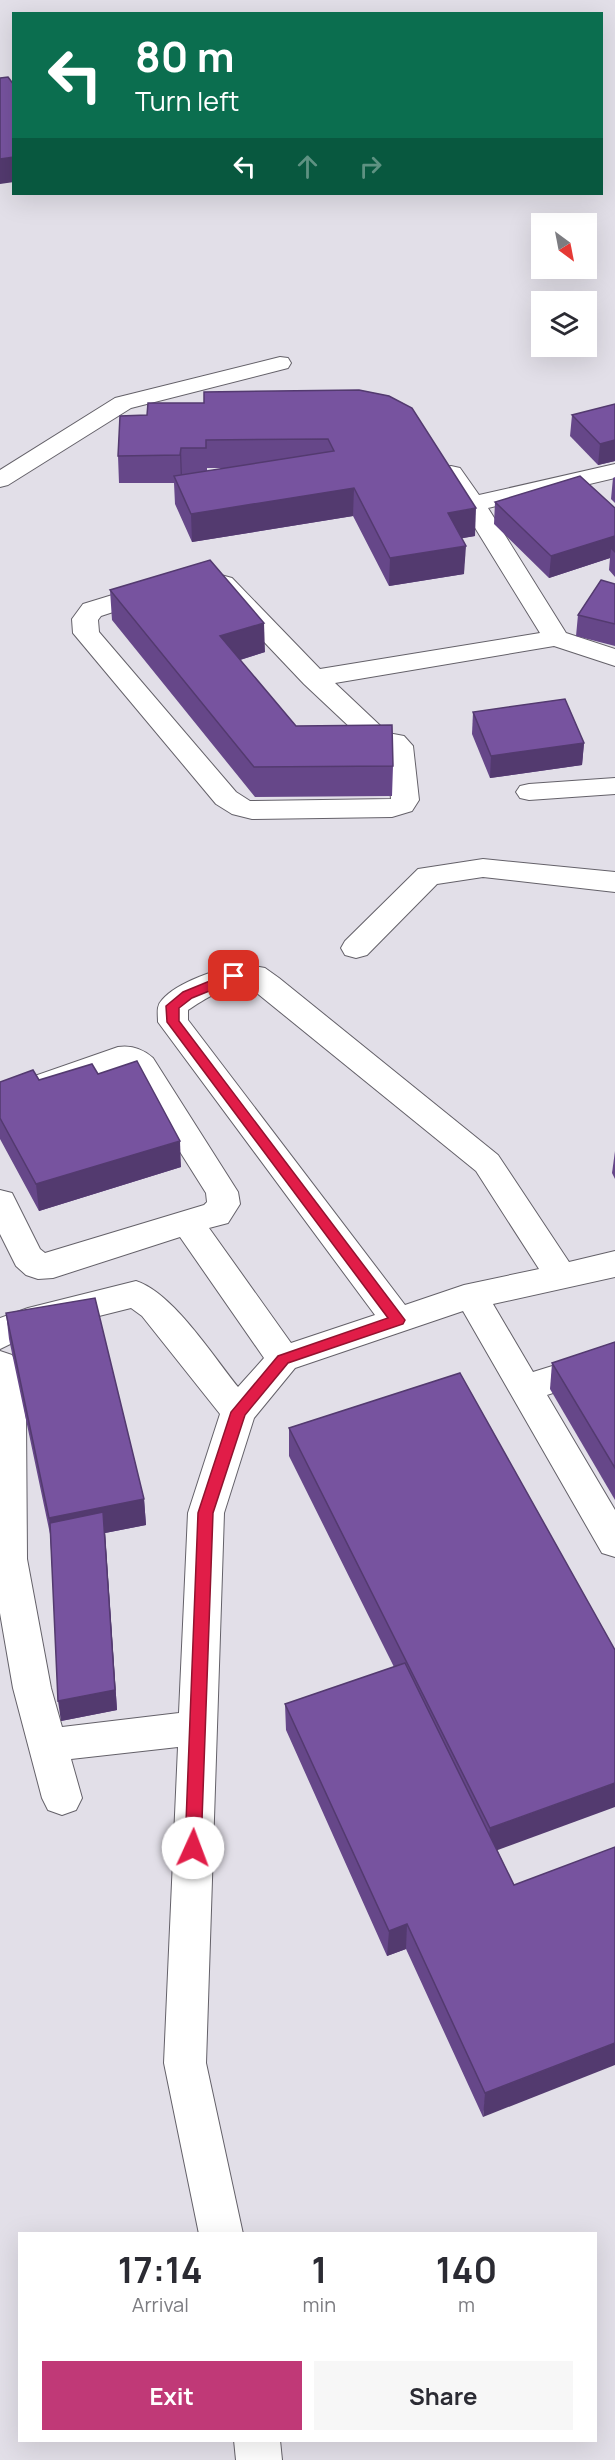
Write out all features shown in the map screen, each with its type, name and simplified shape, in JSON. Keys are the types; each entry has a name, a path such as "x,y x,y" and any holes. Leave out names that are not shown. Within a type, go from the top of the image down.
{"street":[{"path":"435,450 473,504 556,638"},
{"path":"473,504 615,471"},
{"path":"206,579 223,583 314,678 380,740 394,742 399,746 405,800 402,805 392,808 252,810 242,808 226,798 86,633 85,619 92,610 180,582 206,579"},
{"path":"314,678 556,638 615,658"},
{"path":"356,948 428,876 483,868 615,882"},
{"path":"398,1320 173,1022 173,1006 187,995 234,976 253,975 268,985 487,1163 561,1276"},
{"path":"0,1100 118,1058 126,1056 135,1059 222,1192 224,1204 216,1214 53,1265 38,1266 14,1259 0,1202"},
{"path":"188,1223 283,1359"},
{"path":"221,2232 185,2063 206,1513 238,1412 283,1359 472,1297 615,1264"},
{"path":"0,1336 1,1332 28,1321 136,1294 154,1307 238,1412"},
{"path":"472,1297 615,1542"},
{"path":"525,1388 604,1363 615,1363"},
{"path":"0,1364 8,1419 9,1558 32,1688 62,1798"},
{"path":"48,1745 198,1728"},
{"path":"257,2442 259,2460"}],"lane":[{"path":"0,480 123,403 280,363"},
{"path":"529,792 615,786"}],"building":[{"path":"8,77 12,82 12,157 0,159 0,78"},
{"path":"359,390 389,396 412,408 476,508 448,513 466,546 390,558 354,488 191,514 174,476 334,451 328,439 206,440 206,448 181,448 180,455 118,456 120,416 147,415 148,403 204,403 204,392"},
{"path":"615,404 615,440 600,444 572,415"},
{"path":"580,476 615,508 615,536 551,556 495,502"},
{"path":"210,560 264,623 220,636 296,726 392,725 393,766 254,767 110,590"},
{"path":"601,580 615,584 615,624 578,615"},
{"path":"565,699 584,743 491,756 473,712"},
{"path":"137,1061 180,1141 36,1184 0,1118 0,1082 33,1070 39,1080 92,1064 98,1074"},
{"path":"95,1298 144,1499 49,1518 6,1313"},
{"path":"615,1342 615,1468 552,1363"},
{"path":"460,1373 615,1650 615,1783 490,1828 289,1428"},
{"path":"103,1512 115,1690 58,1701 50,1523"},
{"path":"405,1663 514,1885 615,1847 615,2043 485,2093 407,1924 389,1931 285,1704"}],"route":[{"path":"193,1848 206,1513 238,1412 283,1359 398,1320 173,1022 173,1006 187,995 234,976"}]}
